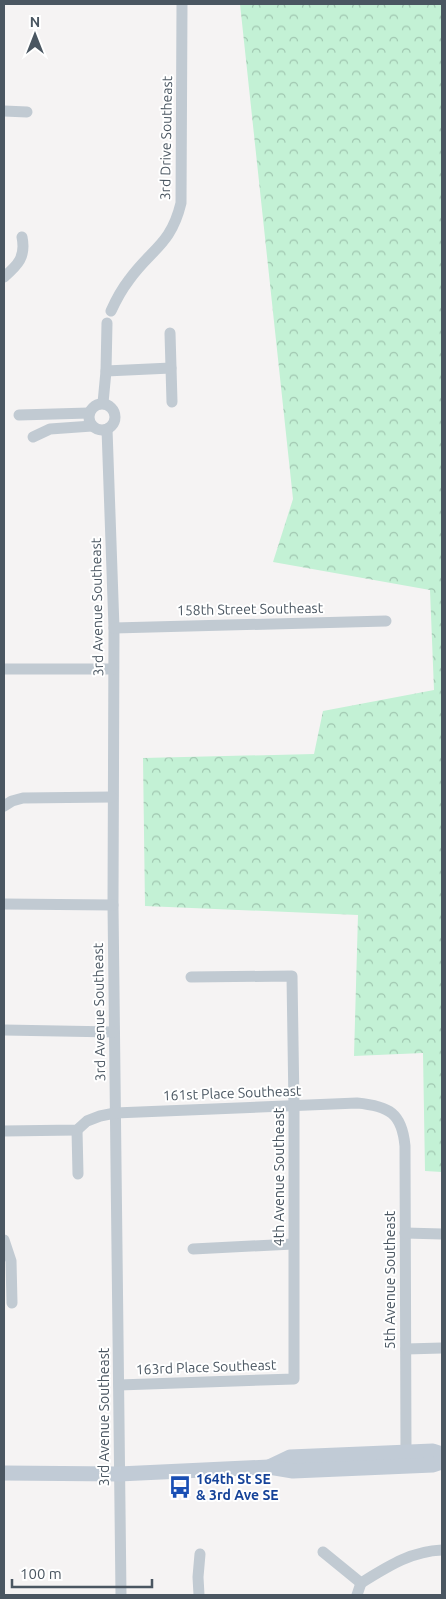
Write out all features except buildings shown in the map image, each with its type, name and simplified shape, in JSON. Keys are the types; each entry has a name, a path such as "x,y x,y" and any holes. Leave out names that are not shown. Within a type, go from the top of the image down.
{"main road":[{"path":"269,1467 290,1457 433,1451 442,1454"},
{"path":"4,1473 119,1474 269,1467 293,1471 433,1465 442,1462"}],"street":[{"name":"3rd Drive Southeast","path":"111,311 130,278 167,238 177,219 181,203 182,4"},
{"path":"4,112 27,112"},
{"path":"4,277 17,266 24,249 22,237"},
{"path":"103,403 107,323"},
{"path":"170,333 172,402"},
{"path":"106,371 171,368"},
{"path":"103,403 111,407 115,415 114,423 107,429 99,430 92,426 88,418 94,406 103,403"},
{"path":"19,415 89,413"},
{"path":"33,437 50,429 92,426"},
{"name":"3rd Avenue Southeast","path":"107,429 114,628 112,905 116,1113 120,1595"},
{"name":"158th Street Southeast","path":"114,628 386,621"},
{"path":"4,669 114,669"},
{"path":"4,806 12,801 23,798 112,797"},
{"path":"4,904 112,905"},
{"name":"4th Avenue Southeast","path":"191,977 292,976 294,1378"},
{"path":"4,1030 114,1032"},
{"name":"161st Place Southeast","path":"77,1130 87,1121 116,1113 357,1103 376,1105 391,1112"},
{"name":"5th Avenue Southeast","path":"391,1112 398,1120 404,1133 406,1453"},
{"path":"4,1131 77,1130 78,1174"},
{"path":"405,1233 442,1234"},
{"path":"4,1240 11,1261 12,1303"},
{"path":"193,1249 293,1244"},
{"path":"406,1349 442,1348"},
{"name":"163rd Place Southeast","path":"119,1386 294,1378"},
{"path":"357,1595 362,1583 399,1560 442,1550"},
{"path":"323,1552 362,1583"},
{"path":"199,1595 200,1554"}],"green space":[{"path":"240,4 442,4 442,1172 425,1171 423,1053 354,1056 358,915 145,906 143,758 314,754 323,711 434,690 430,590 273,562 293,499"}],"place":[{"name":"164th St SE & 3rd Ave SE","path":"180,1487"}]}
